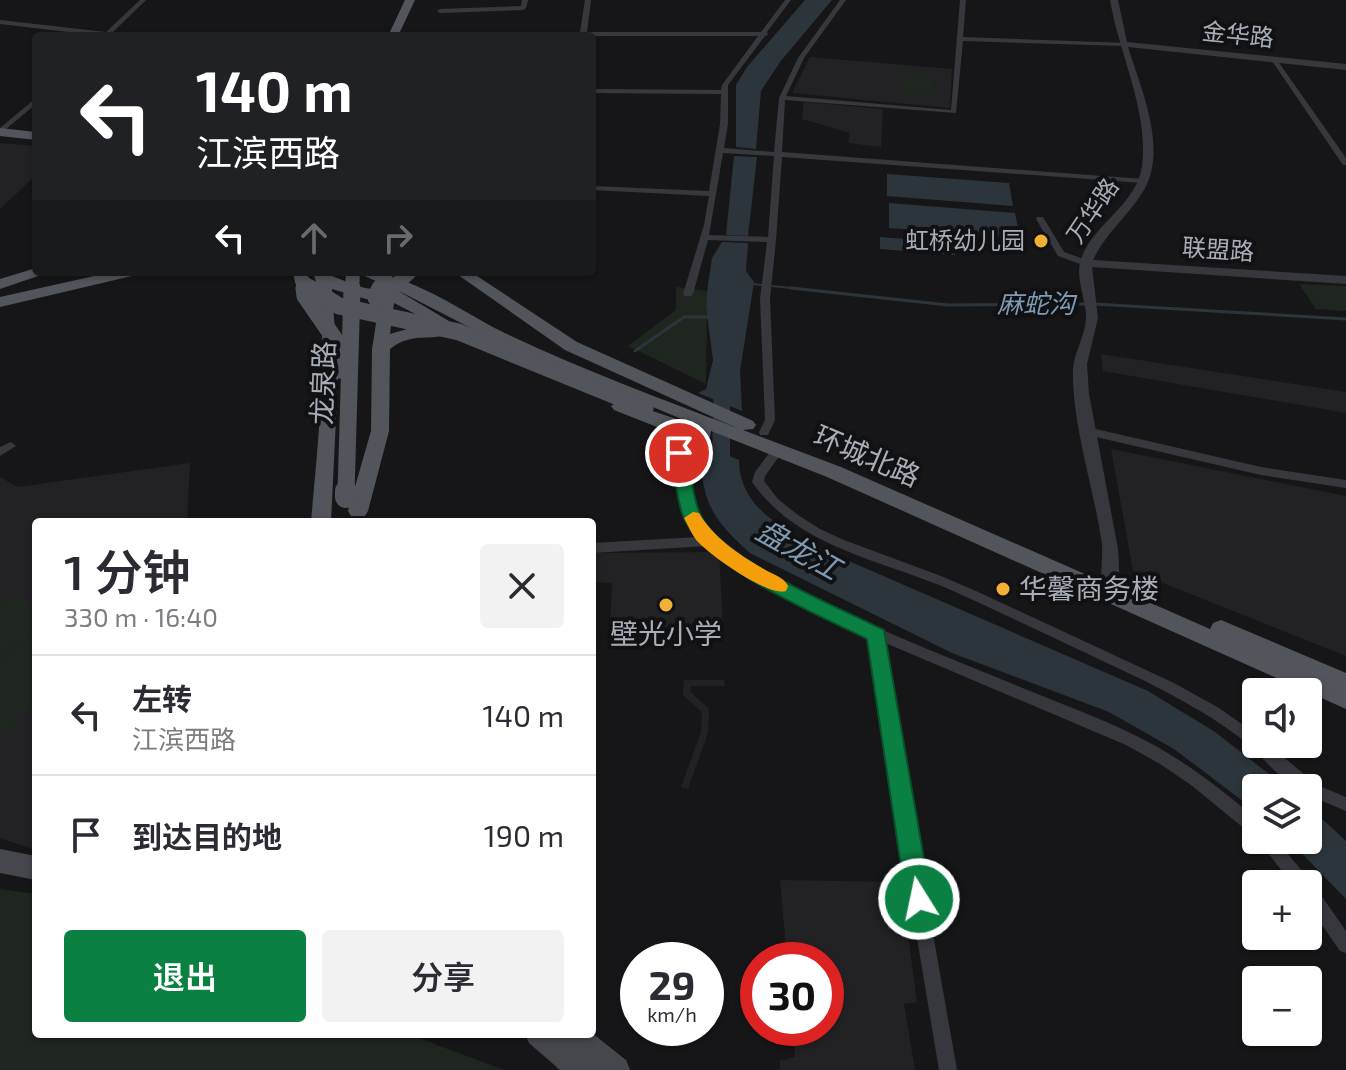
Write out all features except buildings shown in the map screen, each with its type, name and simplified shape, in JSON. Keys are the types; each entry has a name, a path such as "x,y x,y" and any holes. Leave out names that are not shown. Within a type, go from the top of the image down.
{"main road":[{"path":"395,32 410,0"},
{"path":"381,32 385,23"},
{"path":"0,133 32,136"},
{"path":"0,284 32,273"},
{"path":"0,291 56,276"},
{"path":"0,300 81,276"},
{"path":"0,300 113,276"},
{"path":"312,276 305,296 338,348 341,378 334,518"},
{"path":"313,276 317,294 339,306 459,332 696,428"},
{"path":"314,276 328,313 330,377 321,518"},
{"path":"317,276 337,286 366,294 388,292 495,355"},
{"name":"龙泉路","path":"352,513 353,276"},
{"name":"龙泉路","path":"361,459 362,276"},
{"path":"373,276 415,291 504,339 696,428"},
{"path":"352,513 370,417 371,319 380,284 386,276"},
{"path":"397,276 543,346 686,399"},
{"path":"352,513 380,431 380,349 388,292 406,276"},
{"path":"467,276 571,346 686,399"},
{"path":"484,276 577,341 635,367 761,443"},
{"path":"380,349 398,335 424,330 495,355 663,423 761,443"},
{"name":"环城北路","path":"761,443 1346,683"},
{"name":"环城北路","path":"1110,588 1346,699"},
{"path":"0,861 32,867"},
{"path":"543,1038 581,1070"},
{"path":"577,1038 616,1070"}],"street":[{"path":"109,32 143,0"},
{"path":"440,11 523,8 525,0"},
{"path":"583,32 588,0"},
{"path":"688,294 713,194 724,124 724,92 735,70 766,34 788,0"},
{"path":"843,0 801,58 782,98 764,317 770,420 761,443 758,482 782,506 820,534 880,561 935,579 1187,695 1242,733"},
{"path":"782,98 954,112 963,0"},
{"name":"万华路","path":"1110,588 1111,554 1087,431 1080,370 1084,346 1092,329 1086,263 1098,238 1143,181 1148,164 1144,126 1114,0"},
{"path":"0,22 82,32"},
{"path":"596,35 766,34"},
{"path":"960,39 1125,44"},
{"name":"金华路","path":"1125,44 1346,67"},
{"path":"1273,58 1346,163"},
{"path":"596,91 724,92"},
{"path":"0,133 32,104"},
{"path":"719,150 1143,181"},
{"path":"596,188 713,194"},
{"path":"1040,219 1061,254 1086,263"},
{"path":"704,237 772,240"},
{"name":"联盟路","path":"1086,263 1346,280"},
{"path":"696,428 680,470 691,515 704,536 754,573 877,635 1089,721 1158,754 1220,796 1242,816"},
{"path":"1087,431 1261,471 1346,484"},
{"path":"596,548 711,541"},
{"path":"877,635 876,650 894,761 948,1070"},
{"path":"1273,758 1312,790 1346,804"},
{"path":"1277,854 1291,870"},
{"path":"1322,911 1346,945"}],"shaded area":[{"path":"810,57 952,69 950,108 792,93"},
{"path":"904,73 933,75 931,96 900,93"},
{"path":"804,102 883,109 881,147 848,143 850,133 802,119"},
{"path":"0,143 32,146 32,179 0,209"},
{"path":"1299,284 1346,286 1346,311 1316,309"},
{"path":"676,287 707,291 706,384 628,346 676,310"},
{"path":"1101,354 1346,392 1346,413 1103,371"},
{"path":"1111,449 1346,496 1346,656 1133,571"},
{"path":"190,463 187,518 32,518 32,849 0,838 0,477 18,487"},
{"name":"壁光小学","path":"719,552 723,627 610,627 612,583 596,582 596,553"},
{"path":"16,592 32,606 32,635 0,657 0,603"},
{"path":"32,637 32,707 16,718 23,725 20,723 0,738 0,659"},
{"path":"684,680 724,680 725,686 691,686 691,692 709,709 708,733 688,789 681,787 701,732 702,712 683,695"},
{"path":"780,880 901,882 917,1002 904,1004 915,1070 780,1070 780,1061 795,1057 794,1046 844,1046 844,942 785,942"},
{"path":"0,889 32,893 32,1038 419,1038 504,1070 0,1070"}],"water":[{"path":"805,0 832,0 780,62 761,91 756,149 736,147 736,85 747,67"},
{"path":"734,156 757,157 748,236 726,235"},
{"path":"887,174 1009,183 1013,206 887,196"},
{"path":"889,203 1015,213 1020,238 889,228"},
{"path":"880,237 954,243 955,255 880,249"},
{"path":"722,242 748,243 746,271 754,282 740,371 742,411 698,393 706,389 713,360 706,306 712,258"},
{"path":"698,443 739,460 746,491 777,524 819,548 1148,691 1215,732 1242,753 1242,758 1248,758 1269,774 1242,774 1242,800 1174,749 1109,712 952,653 750,553 716,516 702,479"},
{"path":"1322,819 1346,841 1346,899 1322,874 1322,870 1318,870 1303,854 1322,854"}],"waterway":[{"name":"麻蛇沟","path":"752,284 798,289"},
{"name":"麻蛇沟","path":"791,288 798,289"},
{"name":"麻蛇沟","path":"798,289 810,290"},
{"name":"麻蛇沟","path":"798,289 948,305 1087,304"},
{"name":"麻蛇沟","path":"1094,304 1346,319"},
{"path":"635,351 684,317 708,317"},
{"name":"盘龙江","path":"722,376 721,459 726,479"}],"slow traffic":[{"path":"693,518 704,536 754,573 779,586"}],"place":[{"name":"虹桥幼儿园","path":"1041,241"},
{"name":"华馨商务楼","path":"1003,589"},
{"name":"壁光小学","path":"666,605"}],"route":[{"path":"679,453 691,515 704,536 754,573 877,635 876,650 919,899"}]}
